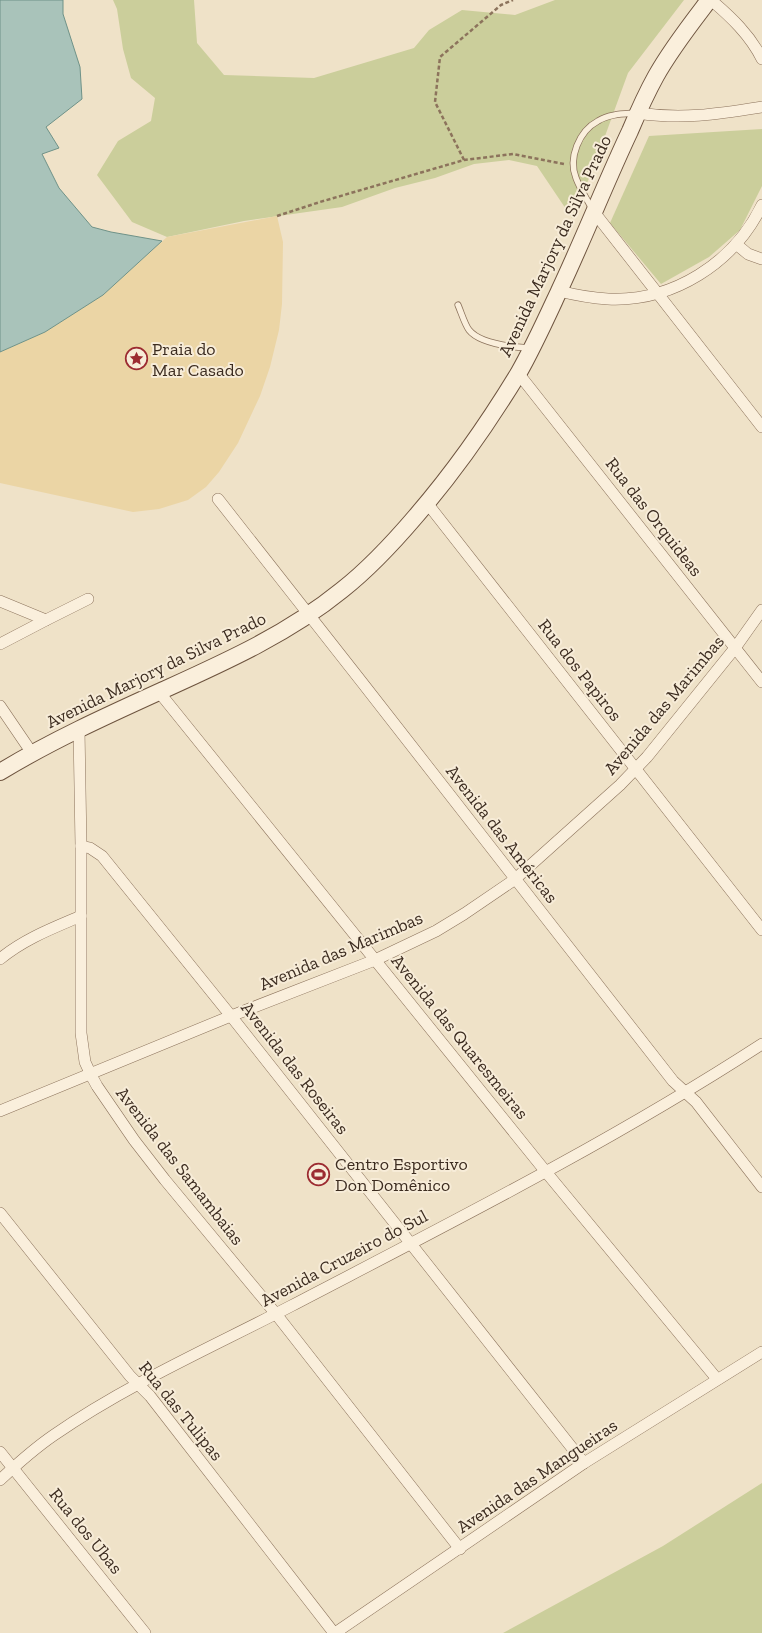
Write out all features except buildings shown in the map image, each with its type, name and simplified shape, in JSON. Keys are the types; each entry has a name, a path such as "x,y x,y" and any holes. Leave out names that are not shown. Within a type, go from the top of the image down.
{"main road":[{"name":"Avenida Marjory da Silva Prado","path":"0,772 79,729 228,661 270,639 342,591 374,562 427,503 471,447 518,373 559,291 612,169 656,75 682,34 710,0"}],"street":[{"path":"710,0 743,30 754,44 762,59"},
{"path":"638,113 673,117 697,116 762,107"},
{"path":"559,291 585,297 633,298 657,293 679,285 719,261 736,244 754,220 762,205"},
{"path":"594,212 761,424"},
{"path":"736,244 748,254 762,259"},
{"name":"Rua das Orquideas","path":"518,373 762,682"},
{"name":"Avenida das Américas","path":"218,499 514,880 673,1081 696,1102 762,1187"},
{"name":"Rua dos Papiros","path":"427,503 762,930"},
{"path":"0,644 88,599"},
{"path":"0,601 46,620"},
{"name":"Avenida das Marimbas","path":"0,1111 231,1016 375,960 436,931 464,914 514,880 599,805 636,769 735,648 762,610"},
{"name":"Avenida das Quaresmeiras","path":"159,692 546,1172 717,1379"},
{"path":"0,706 32,753"},
{"name":"Avenida das Samambaias","path":"79,729 81,1032 85,1062 91,1075 106,1101 139,1147 276,1314 460,1549"},
{"name":"Avenida das Roseiras","path":"81,846 90,848 102,856 231,1016 584,1463"},
{"path":"0,958 13,948 40,933 81,916"},
{"name":"Avenida Cruzeiro do Sul","path":"0,1480 54,1435 138,1384 411,1244 546,1172 686,1092 762,1044"},
{"name":"Rua das Tulipas","path":"0,1212 138,1384 150,1396 334,1633"},
{"name":"Avenida das Mangueiras","path":"334,1633 584,1463 762,1352"},
{"name":"Rua dos Ubas","path":"0,1452 145,1633"}],"lane":[{"path":"594,212 575,178 573,166 574,153 587,130 597,121 611,115 638,113"},
{"path":"458,305 469,330 481,338 510,347 532,348"}],"path":[{"path":"464,160 435,102 440,57 502,5 513,0"},
{"path":"277,216 464,160 513,154 573,166"}],"green space":[{"path":"113,0 194,0 197,43 224,75 314,78 414,48 429,30 462,10 515,15 555,0 684,0 628,73 593,169 572,218 537,166 509,160 474,164 435,178 395,188 342,207 244,221 167,237 132,222 97,175 118,141 151,121 155,98 131,78 123,49 117,9"},
{"path":"762,129 762,186 740,230 709,257 661,284 610,223 649,136"},
{"path":"762,1483 762,1633 503,1633 663,1546"}],"sand":[{"name":"Praia do Mar Casado","path":"277,216 283,242 282,304 279,330 270,367 260,396 238,443 219,472 206,487 188,500 159,509 133,512 0,483 0,352 45,332 103,295 167,237"}],"water":[{"path":"0,0 63,0 63,14 80,67 82,99 46,127 59,148 42,154 59,188 92,227 162,241 103,295 45,332 0,352"}],"place":[{"name":"Praia do Mar Casado","path":"136,359"},
{"name":"Centro Esportivo Don Domênico","path":"319,1174"}]}
